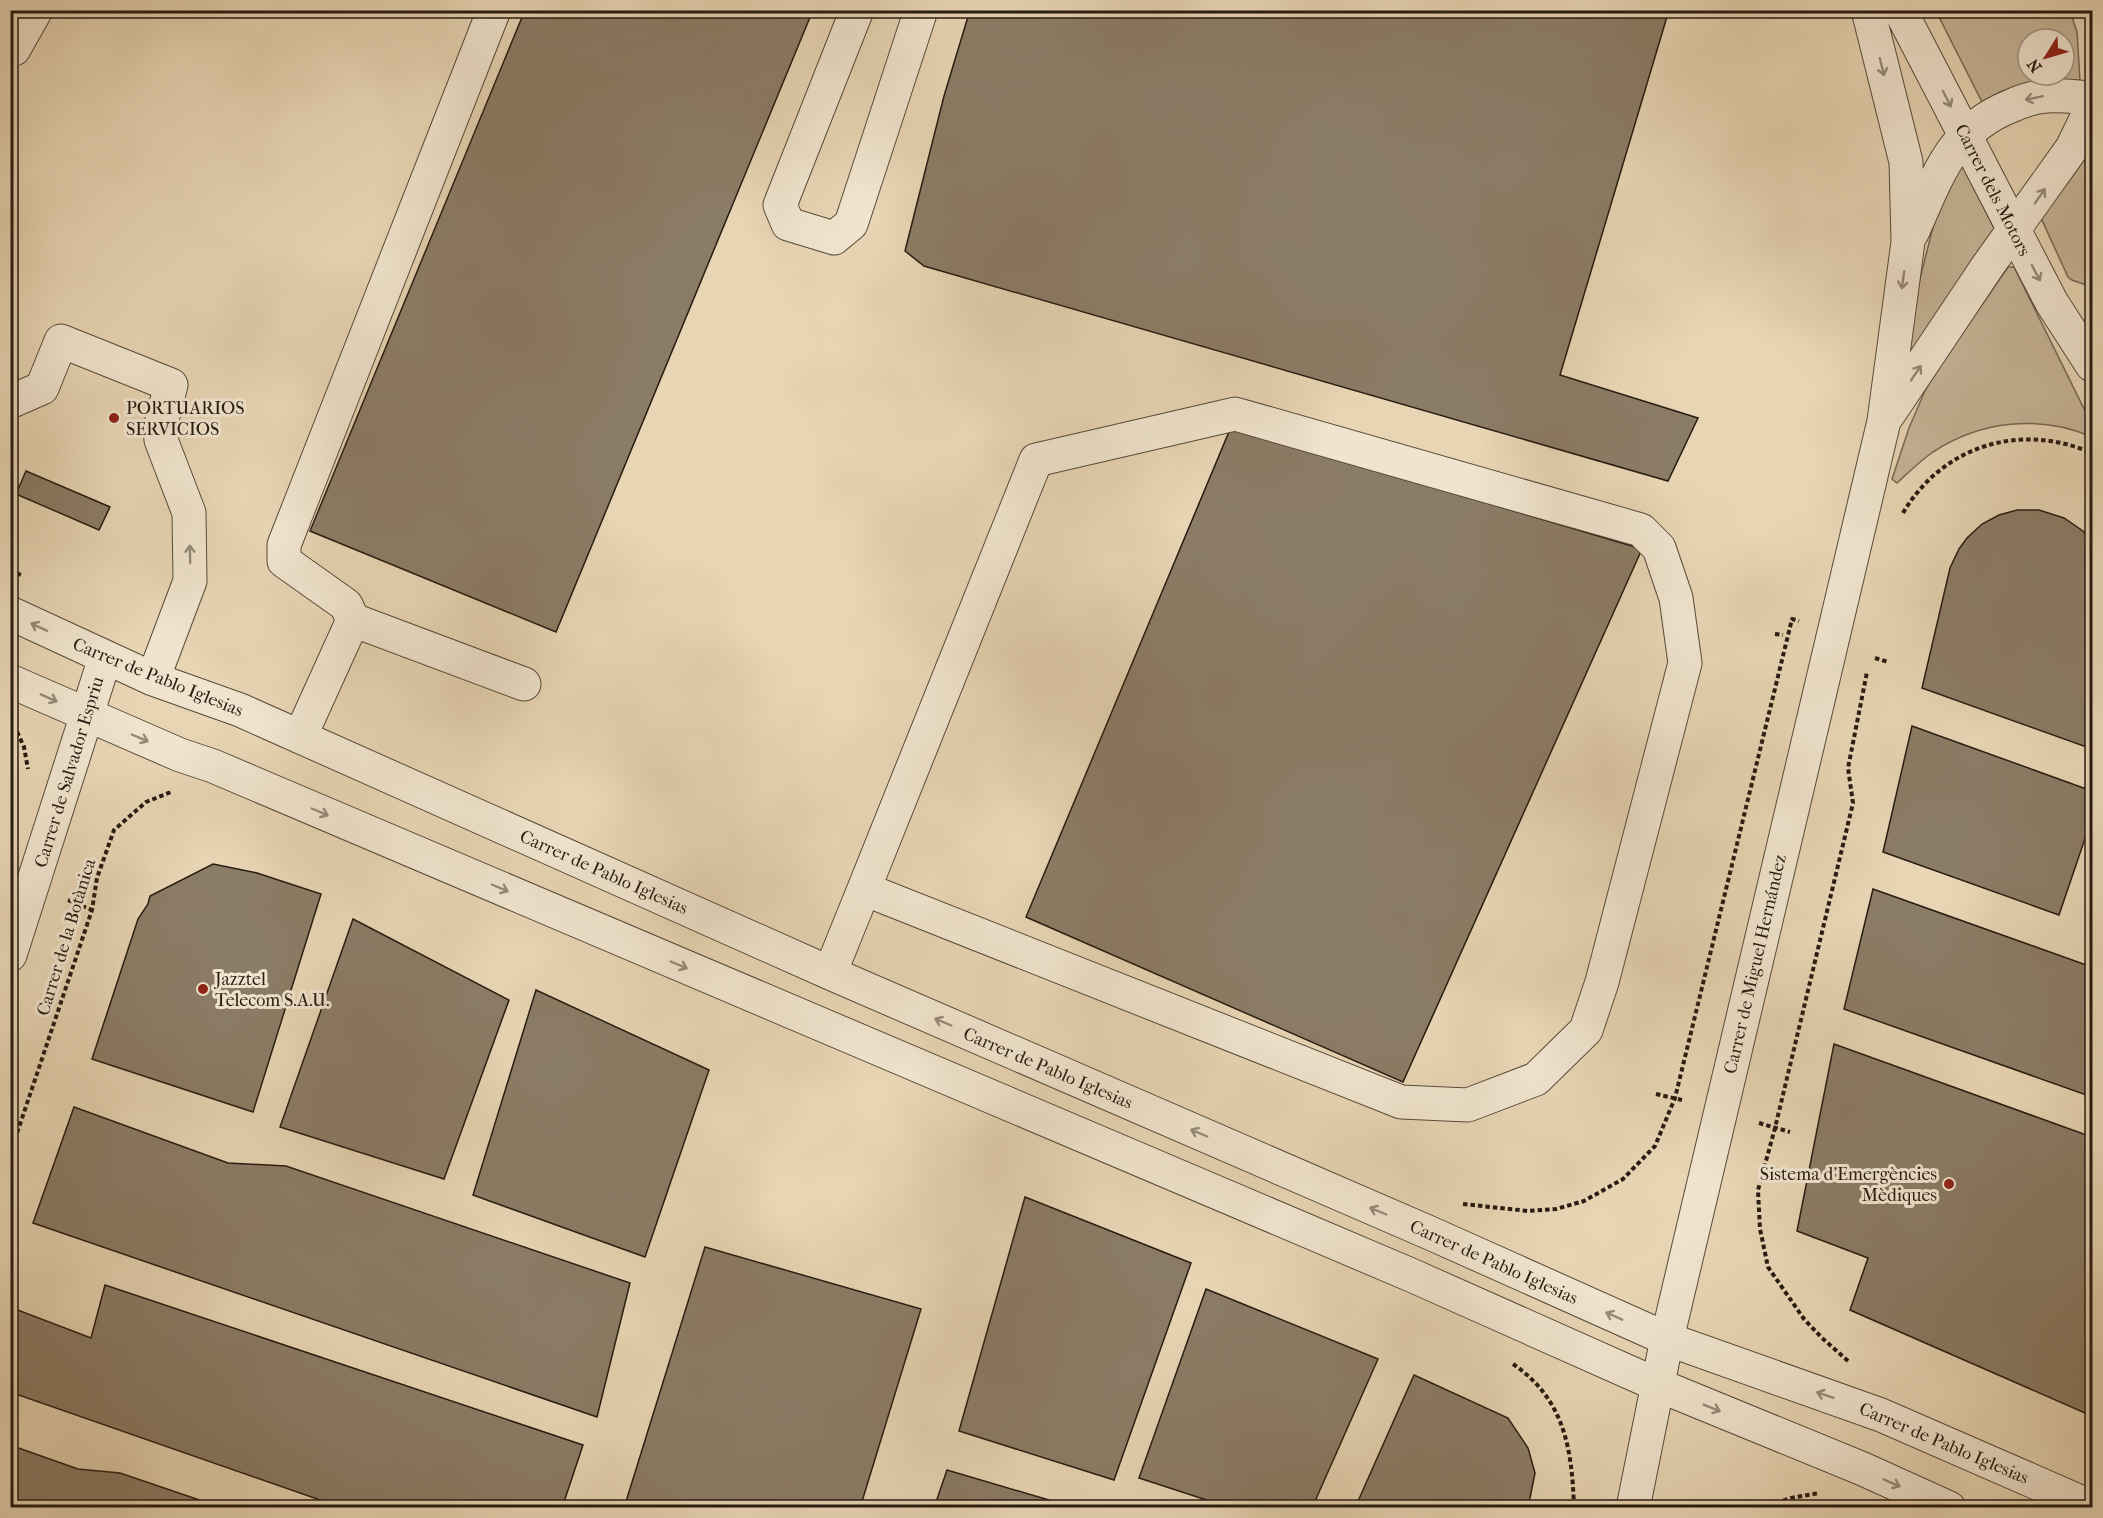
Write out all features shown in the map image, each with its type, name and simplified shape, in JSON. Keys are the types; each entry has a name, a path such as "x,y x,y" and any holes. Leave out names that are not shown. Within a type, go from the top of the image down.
{"street":[{"path":"10,48 14,49 36,10"},
{"path":"494,10 284,545 284,561 346,605 353,620 524,684"},
{"path":"857,10 780,205 788,224 834,237 851,224 921,10"},
{"name":"Carrer de Miguel Hernández","path":"1633,1508 1667,1339 1884,421 1908,242 1906,162 1868,10"},
{"name":"Carrer dels Motors","path":"1900,10 2052,303 2092,365"},
{"name":"Carrer de Miguel Hernández","path":"1908,242 1938,175 1964,134 1993,113 2022,101 2045,96 2092,98"},
{"name":"Carrer de Miguel Hernández","path":"1884,421 1987,267 2072,148 2092,107"},
{"path":"10,402 42,388 61,341 171,385 160,428 161,440 189,513 190,581 153,679"},
{"path":"830,973 1036,460 1235,414 1641,530 1659,548 1676,598 1685,663 1602,981 1586,1030 1536,1079 1468,1105 1401,1102 864,889"},
{"name":"Carrer de Pablo Iglesias","path":"10,614 153,679 240,710 830,973 1430,1233 1667,1339 1881,1415 2092,1507"},
{"path":"300,737 353,620"},
{"name":"Carrer de Salvador Espriu","path":"10,955 105,657"},
{"path":"10,681 1389,1266 1658,1385 1863,1469 1949,1508"}],"path":[{"path":"1902,519 1903,512 1914,495 1930,478 1948,464 1994,443 2022,439 2055,440 2092,453"},
{"path":"1453,1202 1528,1211 1556,1209 1584,1201 1623,1179 1655,1146 1675,1098 1792,619 1798,621"},
{"path":"1775,634 1783,635"},
{"path":"1875,658 1888,662"},
{"path":"1855,1368 1804,1319 1768,1267 1760,1229 1758,1190 1853,803 1848,768 1867,669"},
{"name":"Carrer de la Botànica","path":"10,1154 92,910 97,878 114,830 146,802 179,789"},
{"path":"1656,1094 1682,1100"},
{"path":"1759,1123 1791,1132"},
{"path":"1508,1361 1527,1374 1545,1394 1560,1419 1574,1476 1574,1508"},
{"path":"1762,1508 1791,1498 1820,1493"}],"shaded area":[{"path":"1936,11 2070,11 2075,27 2016,27 2016,87 1982,102"},
{"path":"2076,29 2077,32 2080,81 2076,81"},
{"path":"2092,139 2092,287 2068,277 2041,218"},
{"path":"1957,167 1963,167 1995,230 1908,360 1901,355 1938,207"},
{"path":"2008,267 2014,267 2092,425 2092,437 2052,425 2031,423 1990,428 1970,433 1933,452 1897,483 1892,479 1909,428 1924,393 1935,373"}],"building":[{"path":"525,10 813,10 556,632 310,531"},
{"path":"970,10 1669,10 1560,375 1698,418 1668,481 924,266 905,251 944,96"},
{"path":"1231,427 1642,549 1403,1082 1026,917"},
{"path":"26,471 110,507 99,530 16,494"},
{"path":"2017,510 2039,510 2064,518 2083,531 2092,542 2092,749 1922,688 1950,568 1959,549 1982,524 1999,515"},
{"path":"1912,726 2092,791 2092,818 2059,915 1883,852"},
{"name":"Jazztel Telecom S.A.U.","path":"213,864 257,873 321,894 253,1112 92,1059 138,919 148,904 150,896"},
{"path":"1873,889 2092,967 2092,1097 1844,1009"},
{"path":"353,919 509,1000 444,1179 280,1127"},
{"path":"536,990 709,1070 645,1257 473,1195"},
{"name":"Sistema d'Emergències Mèdiques","path":"1834,1044 2092,1137 2092,1416 1850,1310 1868,1258 1797,1231"},
{"path":"74,1107 228,1163 286,1166 630,1283 597,1417 33,1223"},
{"path":"1025,1197 1191,1263 1114,1480 959,1431"},
{"path":"705,1247 921,1309 860,1508 624,1508"},
{"path":"105,1285 583,1445 562,1508 343,1508 10,1392 10,1307 91,1338"},
{"path":"1206,1289 1378,1359 1312,1508 1231,1508 1139,1478"},
{"path":"1414,1375 1508,1418 1528,1448 1535,1473 1528,1508 1355,1508"},
{"path":"10,1445 78,1469 120,1473 223,1508 10,1508"},
{"path":"947,1470 1076,1508 934,1508"}],"place":[{"name":"PORTUARIOS SERVICIOS","path":"114,418"},
{"name":"Jazztel Telecom S.A.U.","path":"203,989"},
{"name":"Sistema d'Emergències Mèdiques","path":"1949,1184"}]}
